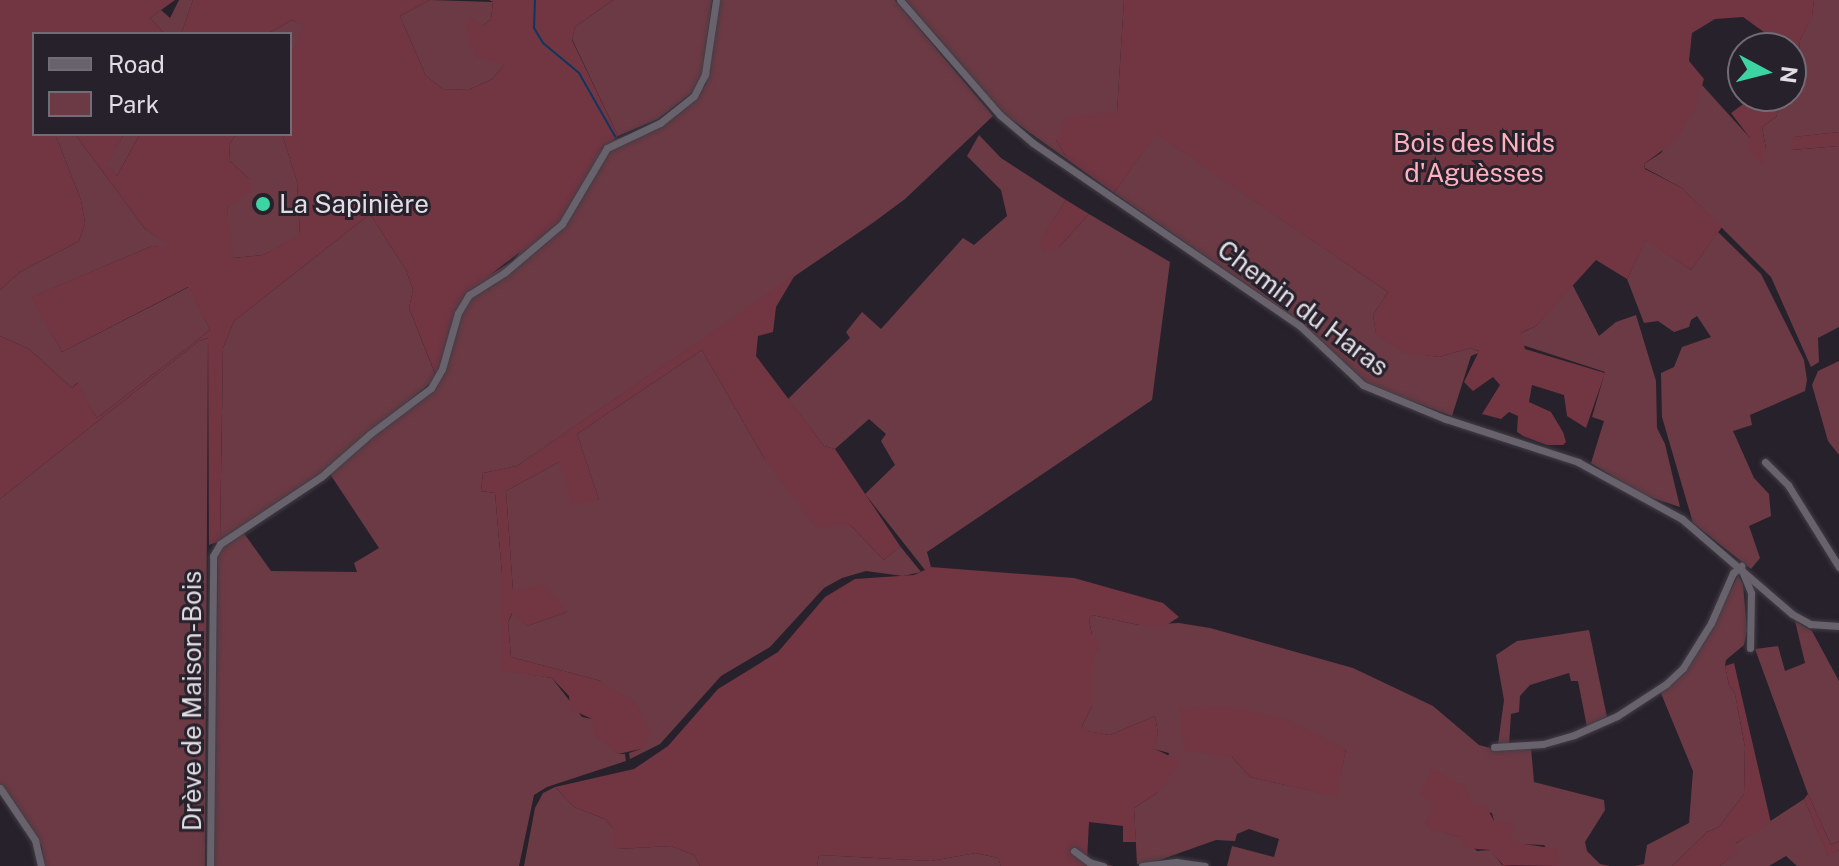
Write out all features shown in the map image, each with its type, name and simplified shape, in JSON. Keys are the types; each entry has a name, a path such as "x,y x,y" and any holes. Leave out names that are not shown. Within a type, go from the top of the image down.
{"street":[{"name":"Drève de Maison-Bois","path":"210,866 213,556 220,544 321,477 387,420 431,388 442,369 458,313 469,295 504,273 562,224 607,148 660,123 694,96 705,74 716,0"},
{"name":"Chemin du Haras","path":"900,0 1000,115 1033,143 1300,326 1363,385 1446,419 1578,462 1682,519 1739,565 1792,614 1810,624 1839,626"},
{"path":"1765,462 1788,485 1839,567"},
{"path":"1494,747 1543,744 1574,735 1617,716 1666,684 1683,668 1711,623 1739,565 1751,593 1750,648"},
{"path":"0,788 35,840 41,866"},
{"path":"1074,851 1089,862 1103,866"},
{"path":"1142,866 1176,862 1205,866"}],"green space":[{"path":"0,0 175,0 150,18 163,32 32,32 32,136 56,136 81,200 85,223 79,241 20,272 0,290"},
{"path":"179,0 193,0 182,32 163,32 150,18 161,10 170,18"},
{"path":"193,0 430,0 400,16 426,76 443,89 468,90 492,79 504,65 476,57 465,29 471,16 482,26 491,19 493,2 489,0 613,0 575,27 572,40 618,136 596,154 573,199 555,225 464,295 451,323 436,376 409,308 413,290 406,270 370,214 234,321 223,348 220,541 209,545 208,338 199,341 0,499 0,336 29,349 72,388 78,383 97,418 210,330 188,287 62,352 31,297 152,246 165,247 165,242 145,229 76,136 123,136 107,164 117,176 139,136 235,136 229,145 230,161 249,179 252,191 227,208 233,258 263,255 300,235 297,182 283,136 292,136 292,49 295,48 303,25 292,20 271,32 182,32"},
{"path":"430,0 493,2 491,19 482,26 505,64 492,79 468,90 443,89 426,76 400,16"},
{"path":"613,0 712,0 703,73 693,92 658,119 618,136 572,39 575,27"},
{"path":"719,0 895,0 993,116 905,199 874,222 517,466 483,473 481,491 495,493 502,574 502,670 552,678 582,717 592,719 618,754 625,754 626,761 547,787 534,795 519,866 213,866 218,554 223,546 243,532 271,571 357,572 354,563 379,548 330,474 374,433 430,394 435,379 333,466 220,541 223,348 234,321 370,214 406,270 413,290 409,308 435,374 451,323 464,295 473,285 513,261 596,154 610,141 659,125 693,102 706,84"},
{"path":"905,0 1124,0 1117,112 1056,140 1068,160 1004,114"},
{"name":"Bois des Nids d'Aguèsses","path":"1124,0 1814,0 1812,17 1804,32 1764,32 1743,17 1715,19 1692,33 1689,61 1704,79 1695,108 1675,141 1644,164 1645,169 1682,188 1722,227 1691,270 1646,240 1627,279 1596,260 1536,326 1521,333 1525,349 1605,373 1586,428 1567,416 1564,395 1532,385 1529,402 1551,412 1563,432 1566,442 1563,445 1547,445 1523,436 1517,432 1518,416 1509,412 1501,419 1482,414 1500,385 1493,377 1473,391 1464,382 1479,351 1470,348 1439,357 1404,353 1376,334 1373,315 1388,292 1156,134 1114,193 1068,160 1056,140 1065,117 1117,112"},
{"path":"1814,0 1839,0 1839,132 1794,137 1792,150 1839,146 1839,327 1818,338 1819,362 1811,367 1771,277 1682,188 1645,168 1644,164 1661,153 1702,85 1750,138 1766,149 1762,127 1776,117 1778,112 1807,112 1807,32 1804,32 1812,16"},
{"path":"292,20 304,25 295,49 292,49 292,32 271,32"},
{"path":"1778,112 1776,117 1762,127 1766,149 1763,165 1748,150 1750,138 1731,113"},
{"path":"1839,132 1839,146 1791,150 1793,137"},
{"path":"1156,133 1388,292 1373,315 1376,333 1404,352 1439,357 1470,348 1481,352 1471,356 1452,416 1362,383 1298,321 1114,193"},
{"path":"979,135 1001,158 1066,200 1040,241 1059,247 1089,214 1170,262 1152,400 927,552 931,567 925,570 865,494 895,465 881,441 886,434 869,419 835,449 824,446 788,399 850,338 846,332 862,312 881,329 963,238 974,245 1007,216 1001,190 967,156"},
{"path":"56,136 76,136 145,229 166,242 165,248 152,246 32,297 62,352 189,287 210,330 97,418 77,383 72,388 29,349 0,336 0,290 20,272 79,241 85,223 81,200"},
{"path":"123,136 139,136 117,176 106,164"},
{"path":"235,136 283,136 297,182 300,236 263,255 233,258 227,208 249,179 230,161 229,145"},
{"path":"1066,200 1089,214 1059,247 1043,252 1039,241"},
{"path":"1718,232 1761,274 1804,360 1807,380 1805,391 1750,415 1752,425 1733,431 1754,478 1769,494 1771,516 1749,526 1760,558 1751,569 1693,523 1662,417 1661,373 1674,367 1682,347 1711,337 1697,316 1691,320 1689,327 1674,332 1658,321 1644,323 1627,279 1646,239 1691,270"},
{"path":"795,275 776,307 773,332 758,336 756,356 824,446 835,449 900,546 884,560 850,525 816,527 764,458 702,350 577,434 599,500 572,505 559,462 506,491 513,591 543,584 567,612 527,626 512,613 508,622 511,657 601,681 635,702 652,734 641,749 618,754 595,735 592,719 570,709 569,696 552,678 502,671 502,574 495,493 481,491 483,473 517,466"},
{"path":"1572,284 1599,336 1616,322 1636,315 1656,381 1657,428 1665,444 1680,507 1643,495 1591,463 1604,421 1592,417 1605,372 1507,340 1536,326"},
{"path":"208,338 205,866 43,866 42,847 0,784 0,499 199,341"},
{"path":"702,350 764,458 850,525 884,560 900,546 921,572 903,576 866,571 842,578 824,588 770,647 721,676 660,744 630,759 629,753 641,749 601,681 511,657 508,622 513,612 527,626 567,612 513,591 506,491 559,462 599,500 577,434"},
{"path":"1839,361 1839,455 1828,441 1812,385 1818,371"},
{"path":"931,567 1074,578 1163,603 1179,617 1165,626 1139,625 1092,615 1089,620 1092,635 1102,644 1093,658 1092,706 1082,726 1087,731 1110,735 1155,716 1158,733 1155,749 1182,762 1158,792 1134,808 1136,842 1123,842 1123,826 1089,822 1087,861 1114,866 1001,866 998,858 976,853 931,861 819,855 817,866 700,866 694,855 671,846 617,849 610,843 613,828 605,819 574,807 555,787 634,769 668,746 718,689 778,652 825,597 855,579 914,575"},
{"path":"1738,576 1743,584 1747,630 1744,645 1726,660 1725,666 1729,685 1735,694 1745,747 1744,794 1719,827 1707,832 1672,866 1635,866 1644,864 1647,845 1689,823 1693,771 1660,691 1690,665"},
{"path":"1092,615 1139,625 1179,623 1210,628 1353,668 1433,706 1479,745 1494,749 1531,748 1534,782 1604,800 1605,810 1585,842 1587,851 1600,864 1610,866 1559,866 1544,845 1518,844 1494,821 1492,813 1431,802 1431,814 1446,833 1461,837 1477,851 1491,850 1502,865 1513,866 1227,866 1232,846 1274,857 1279,839 1249,829 1237,834 1235,841 1216,840 1154,862 1137,864 1134,808 1158,792 1169,753 1154,749 1158,733 1155,716 1110,735 1086,731 1082,726 1092,706 1092,635 1089,620","holes":["1346,749 1336,796 1250,777 1232,757"]},
{"path":"1795,621 1812,631 1839,681 1839,841 1831,845 1808,794 1755,649 1778,646 1785,671 1805,663"},
{"path":"1589,630 1607,717 1587,727 1578,681 1571,681 1569,673 1530,685 1520,696 1519,712 1511,714 1509,745 1498,744 1504,700 1496,655 1517,641"},
{"path":"1734,663 1771,823 1736,843 1737,852 1720,866 1672,866 1707,832 1719,827 1744,794 1745,747 1735,694 1729,685 1725,666"},
{"path":"1229,707 1286,719 1346,749 1337,797 1250,777 1232,757 1184,750 1179,708"},
{"path":"1432,769 1465,786 1472,803 1486,806 1494,821 1514,824 1511,836 1518,843 1558,849 1559,866 1503,865 1490,850 1465,848 1460,837 1430,829 1425,823 1431,814 1431,802 1420,795"},
{"path":"555,787 574,807 605,819 613,828 617,849 671,846 694,855 700,866 524,866 535,808 543,793"},
{"path":"1808,794 1831,845 1839,841 1839,850 1828,856 1804,799"},
{"path":"1804,799 1828,855 1839,850 1839,866 1797,866 1786,856 1769,866 1720,866 1736,852 1735,844"},
{"path":"976,853 998,858 1001,866 817,866 819,855 931,861"}],"waterway":[{"path":"535,0 534,28 543,43 579,73 615,136"}],"place":[{"name":"La Sapinière","path":"263,204"}]}
